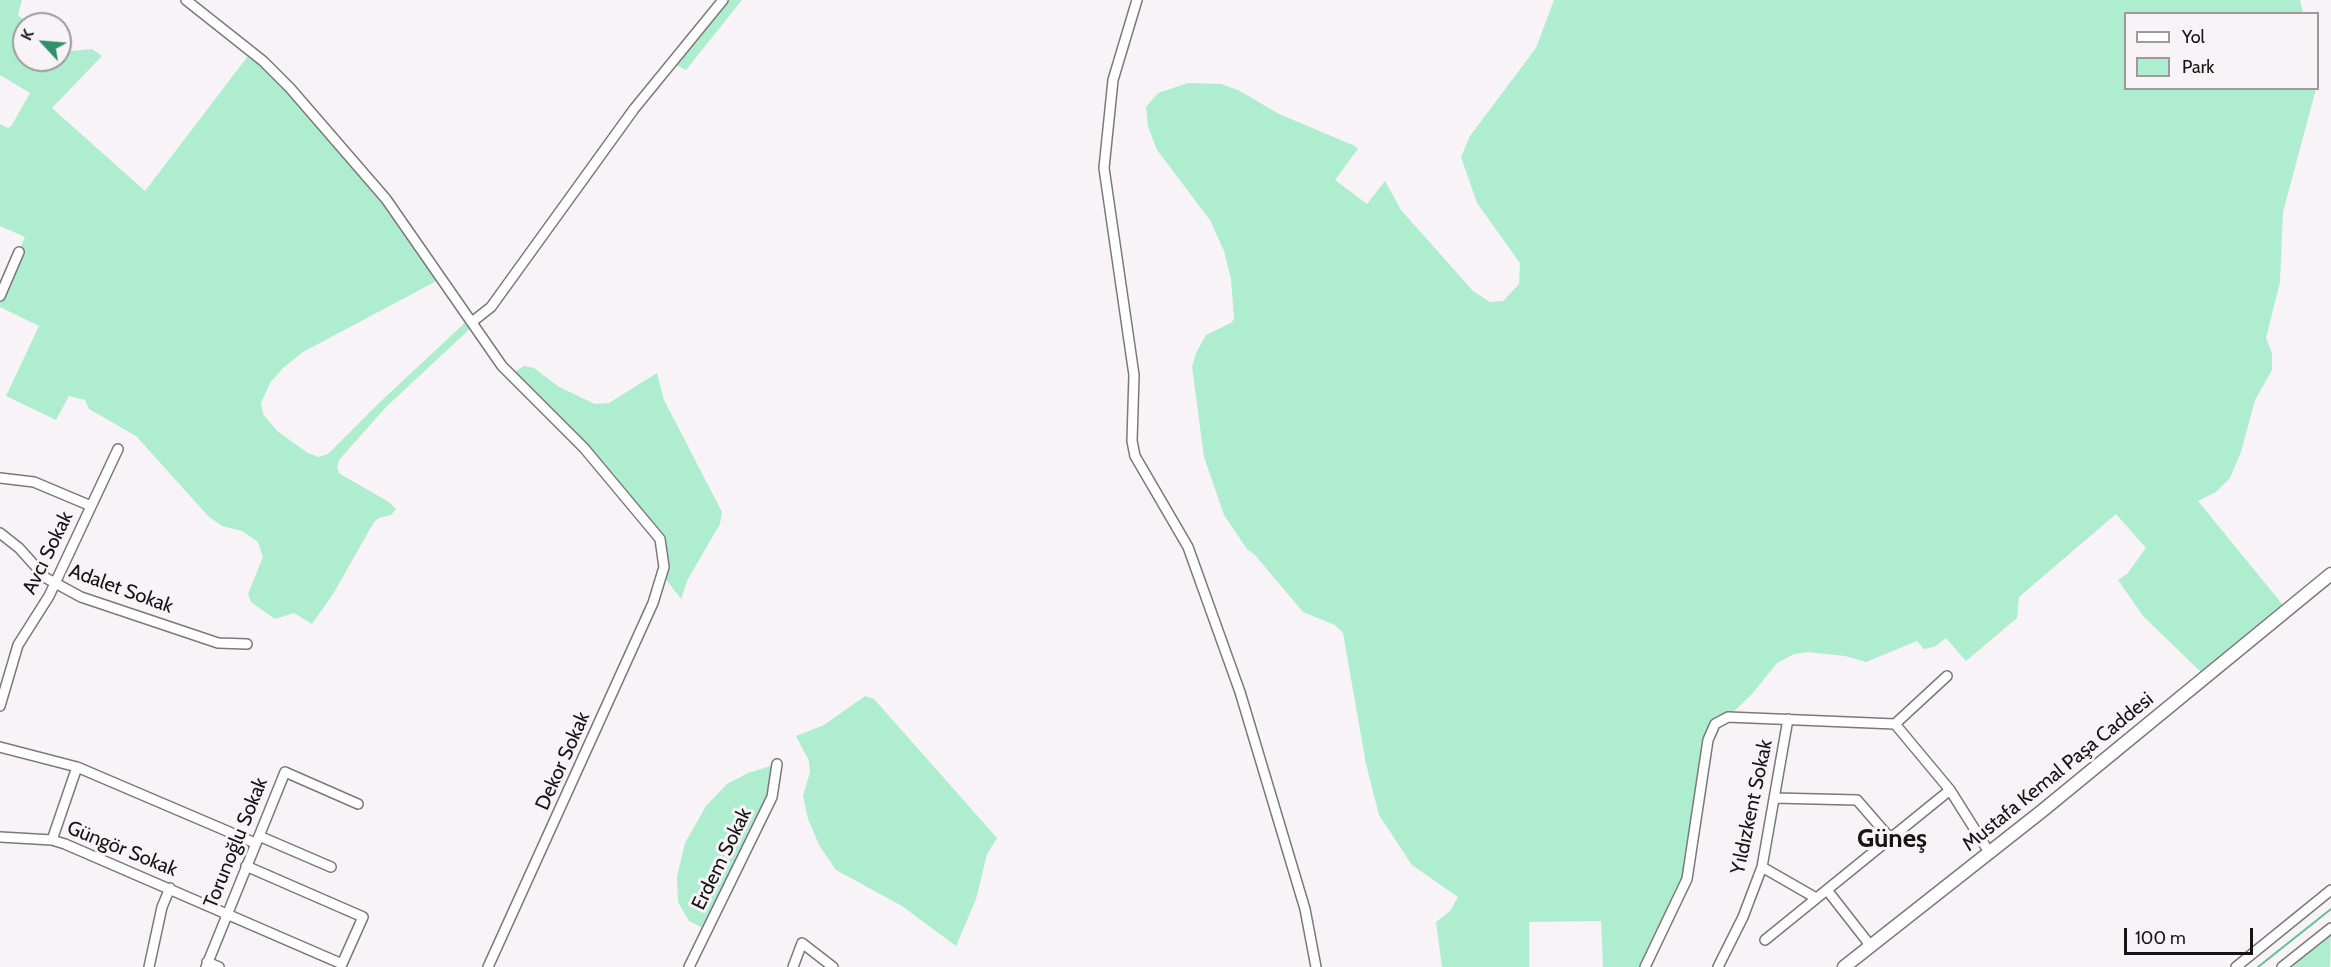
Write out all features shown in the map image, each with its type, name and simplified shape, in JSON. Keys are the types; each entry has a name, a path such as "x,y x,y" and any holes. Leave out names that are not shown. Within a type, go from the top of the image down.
{"street":[{"path":"186,0 263,61 290,88 386,199 472,321 491,307 634,109 723,0"},
{"path":"1137,0 1113,80 1104,168 1134,375 1132,441 1135,456 1164,504 1197,570 1240,693 1311,933 1316,967"},
{"path":"0,296 19,252"},
{"name":"Dekor Sokak","path":"472,321 502,366 584,448 646,521 660,539 664,567 653,603 488,967"},
{"name":"Avcı Sokak","path":"0,706 18,645 54,584 118,449"},
{"path":"0,477 34,482 91,506"},
{"name":"Adalet Sokak","path":"0,533 19,548 54,584 105,606 141,615 202,638 229,644 247,644"},
{"name":"Mustafa Kemal Paşa Caddesi","path":"1844,967 2331,574"},
{"path":"1645,967 1690,871 1711,730 1715,724 1728,717 1895,724 1947,676"},
{"name":"Yıldızkent Sokak","path":"1718,967 1743,917 1762,867 1788,719"},
{"path":"1895,724 1950,790 1989,852"},
{"path":"0,747 77,767 332,867"},
{"name":"Erdem Sokak","path":"689,967 772,797 777,764"},
{"path":"52,840 77,767"},
{"name":"Torunoğlu Sokak","path":"206,964 285,772 358,804"},
{"path":"1765,940 1950,790"},
{"path":"1774,798 1857,800 1890,838"},
{"name":"Güngör Sokak","path":"0,837 52,840 227,912 342,964 363,917 246,866"},
{"path":"1762,867 1816,898"},
{"path":"149,967 162,908 170,888"},
{"path":"1827,890 1870,945"},
{"path":"2236,967 2331,890"},
{"path":"2282,967 2331,928"},
{"path":"793,967 802,943 833,967"},
{"path":"206,964 219,967"}],"green space":[{"path":"0,0 22,0 19,12 12,12 12,72 72,72 72,51 92,49 102,56 52,108 145,191 251,52 386,199 442,278 303,352 283,368 270,383 261,403 263,414 277,431 308,453 319,457 328,454 470,318 474,325 386,407 339,460 337,468 340,474 389,502 396,509 391,515 374,522 333,594 312,624 294,613 275,619 251,602 248,594 263,557 258,542 242,531 222,526 209,517 136,436 89,409 85,400 69,396 56,420 6,396 39,326 0,307 0,296 25,237 0,226 0,124 8,128 12,125 30,93 0,75"},
{"path":"723,0 742,0 686,70 672,63"},
{"path":"1554,0 2300,0 2303,12 2124,12 2124,90 2316,90 2283,212 2280,282 2266,338 2272,353 2272,370 2255,400 2241,452 2230,478 2216,492 2198,501 2287,610 2206,677 2143,616 2118,580 2127,574 2146,548 2116,514 2019,597 2017,618 1966,661 1946,638 1934,647 1924,649 1917,641 1866,662 1845,656 1808,652 1794,654 1777,663 1752,694 1728,717 1715,724 1690,871 1645,967 1603,967 1601,921 1529,922 1529,967 1442,967 1436,922 1450,911 1458,897 1412,865 1379,815 1366,764 1343,633 1335,625 1303,612 1255,555 1247,549 1224,515 1204,457 1192,367 1196,353 1206,335 1231,323 1234,319 1231,279 1224,251 1210,220 1157,150 1148,126 1146,107 1158,93 1188,83 1221,84 1238,90 1279,114 1355,146 1358,149 1335,180 1367,204 1385,181 1401,210 1473,291 1490,302 1503,301 1519,284 1520,263 1477,203 1461,157 1470,136 1536,48"},
{"path":"524,366 534,368 559,387 595,404 609,403 657,373 664,400 722,512 720,524 688,579 681,599 662,574 663,552 646,521 511,374"},
{"path":"865,696 874,699 997,838 987,854 976,899 956,946 902,906 836,870 819,845 808,819 803,796 810,772 809,761 796,736 824,725"},
{"path":"777,764 776,782 707,930 689,921 678,902 677,877 685,843 706,806 727,784 748,773"},
{"path":"2331,928 2330,967 2282,967"}],"waterway":[{"path":"2258,967 2331,909"}],"district":[{"name":"Güneş","path":"1892,839"}]}
